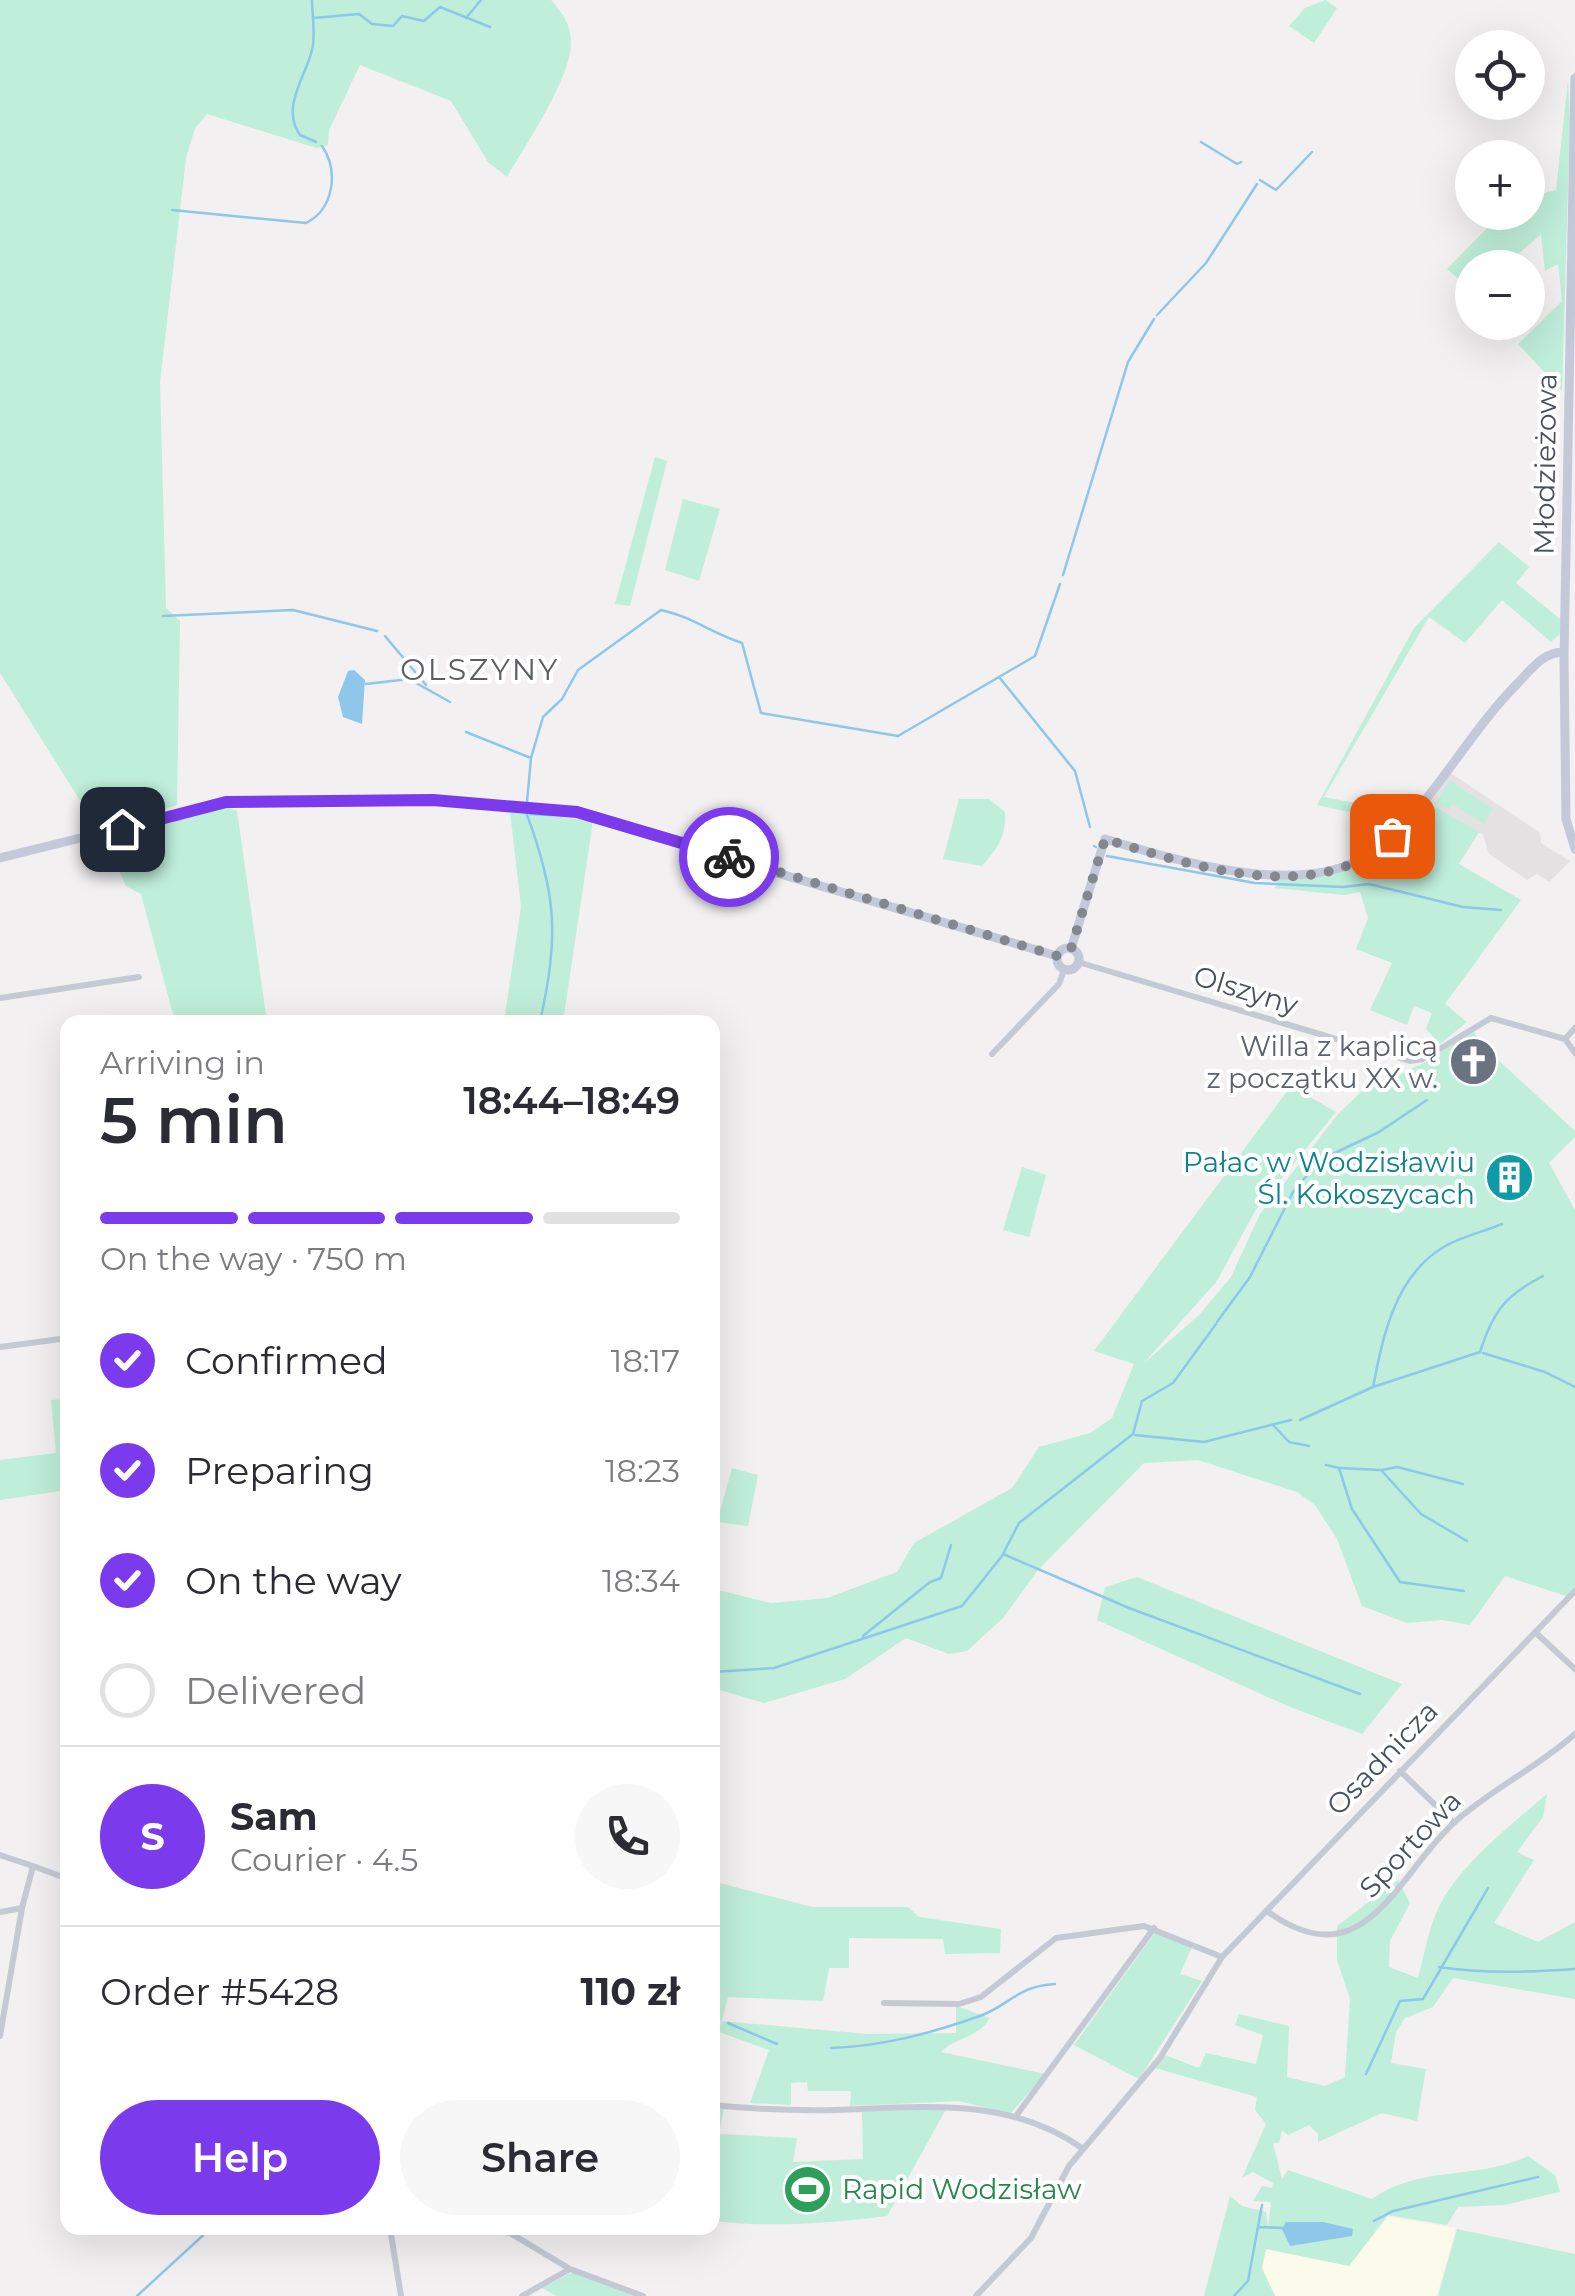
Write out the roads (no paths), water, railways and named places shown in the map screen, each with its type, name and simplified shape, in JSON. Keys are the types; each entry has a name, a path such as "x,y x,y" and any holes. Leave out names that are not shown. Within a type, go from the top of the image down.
{"street":[{"name":"Młodzieżowa","path":"1575,78 1564,652 1566,819 1575,849"},
{"path":"1565,630 1575,620"},
{"path":"1064,970 1078,962 1071,949 1105,839 1170,858 1247,872 1306,876 1347,867 1392,836 1486,718 1541,660 1564,652"},
{"path":"0,858 226,802 433,800 577,812 1057,956 1071,949"},
{"path":"992,1054 1060,984 1064,970 1057,956"},
{"name":"Olszyny","path":"1078,962 1410,1061 1424,1059 1491,1018 1565,1039"},
{"path":"0,998 140,977"},
{"path":"1575,1028 1565,1039 1575,1053"},
{"path":"0,1347 60,1339"},
{"name":"Osadnicza","path":"976,2296 1031,2238 1082,2148 1160,2058 1222,1957 1575,1591"},
{"path":"1535,1632 1575,1670"},
{"name":"Sportowa","path":"1267,1911 1311,1933 1350,1929 1384,1909 1454,1823 1575,1734"},
{"path":"1400,1771 1454,1823"},
{"path":"0,1855 60,1876"},
{"path":"0,2036 32,1866"},
{"path":"0,1912 22,1908"},
{"path":"884,2004 959,2004 997,1986 1056,1938 1154,1928 1222,1957"},
{"path":"1016,2116 1154,1928"},
{"path":"720,2105 806,2110 958,2106 1016,2116 1082,2148"},
{"path":"391,2235 402,2296"},
{"path":"513,2235 570,2269 643,2296"},
{"path":"522,2296 570,2269"}],"water":[{"path":"354,670 365,680 362,724 343,717 338,697 348,671"},
{"path":"1286,2222 1323,2222 1353,2229 1352,2236 1290,2246 1282,2229"}],"waterway":[{"path":"312,0 313,44 293,113 300,135 316,142"},
{"path":"466,18 481,0"},
{"path":"313,18 359,14 372,24 393,26 402,16 424,21 440,7 490,27"},
{"path":"1201,142 1237,164 1241,162"},
{"path":"172,210 306,223 323,209 331,189 331,167 322,146"},
{"path":"1260,180 1276,190 1312,152"},
{"path":"1157,315 1206,263 1257,184"},
{"path":"1063,575 1128,362 1154,319"},
{"path":"527,802 531,758 543,717 562,699 578,670 661,610 742,643 761,713 898,736 1035,656 1060,584"},
{"path":"163,616 293,610 377,631"},
{"path":"385,636 426,685"},
{"path":"999,677 1075,771 1090,827"},
{"path":"366,684 409,679 450,702"},
{"path":"466,732 531,758"},
{"path":"526,812 544,868 552,916 550,965 541,1015"},
{"path":"530,814 572,816"},
{"path":"1107,856 1255,883 1343,887 1369,884 1463,907 1501,910"},
{"path":"1217,1322 1250,1277 1293,1192 1320,1160 1379,1132 1427,1100"},
{"path":"1300,1420 1373,1387 1387,1328 1413,1275 1449,1244 1502,1224"},
{"path":"1373,1387 1480,1352 1502,1306 1543,1276"},
{"path":"720,1671 774,1668 962,1606 1002,1556 1019,1523 1133,1434 1142,1401 1173,1383 1216,1324"},
{"path":"1483,1353 1545,1372 1575,1387"},
{"path":"1135,1435 1204,1442 1291,1420"},
{"path":"1274,1426 1289,1442 1309,1446"},
{"path":"1326,1465 1339,1468 1352,1509 1400,1582 1464,1591"},
{"path":"1382,1470 1397,1467 1463,1484"},
{"path":"1340,1468 1381,1470 1421,1514 1467,1541"},
{"path":"863,1636 930,1582 941,1578 951,1545"},
{"path":"1003,1554 1129,1608 1360,1694"},
{"path":"1366,2074 1400,2001 1423,1999 1488,1888"},
{"path":"1439,1967 1490,1972 1575,1969"},
{"path":"831,2048 887,2042 941,2029 988,2013 1031,1988 1055,1984"},
{"path":"728,2023 777,2044"},
{"path":"1374,2221 1393,2211 1538,2177"},
{"path":"1234,2296 1248,2281 1262,2205"},
{"path":"1259,2227 1283,2228"},
{"path":"137,2296 203,2235"}],"place":[{"name":"Willa z kaplicą z początku XX w.","path":"1473,1062"},
{"name":"Pałac w Wodzisławiu Śl. Kokoszycach","path":"1510,1178"},
{"name":"Rapid Wodzisław","path":"807,2189"}],"district":[{"name":"OLSZYNY","path":"480,670"}]}
